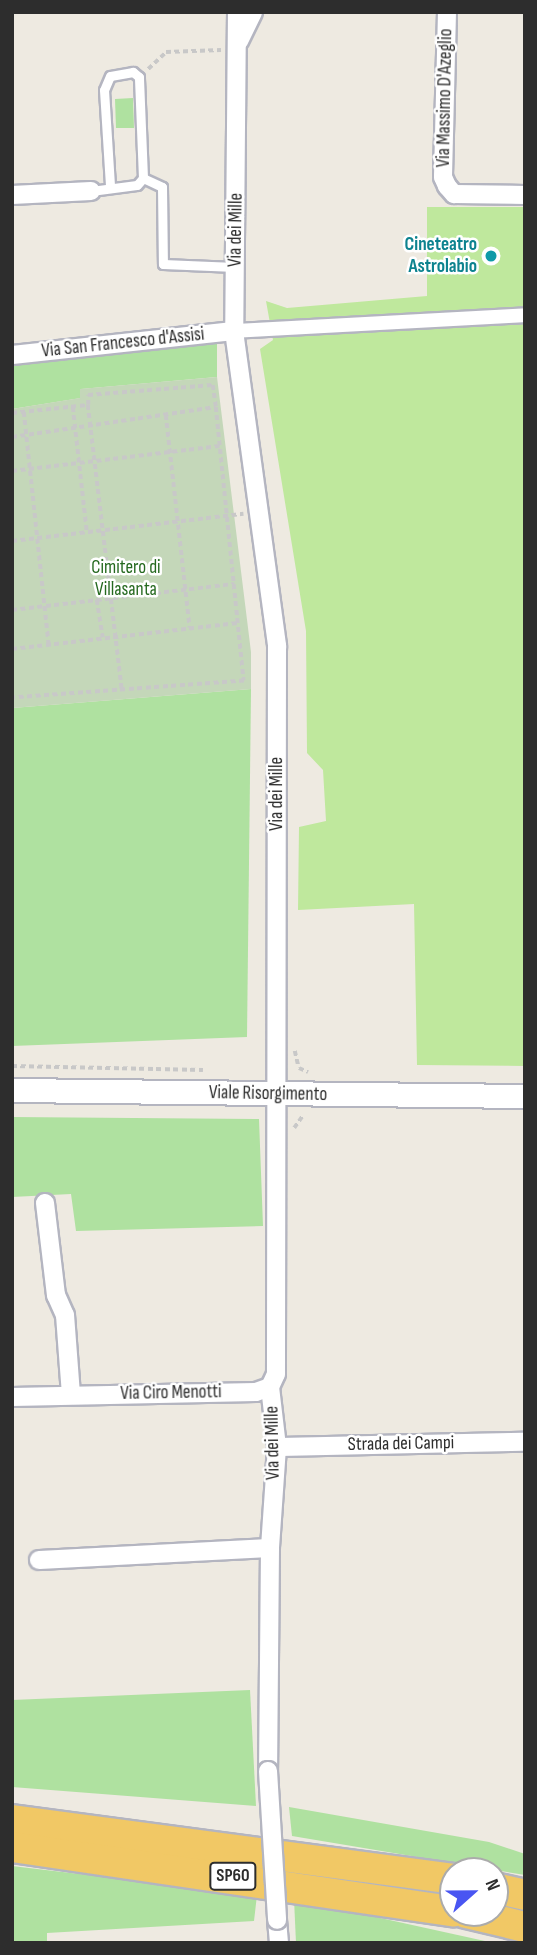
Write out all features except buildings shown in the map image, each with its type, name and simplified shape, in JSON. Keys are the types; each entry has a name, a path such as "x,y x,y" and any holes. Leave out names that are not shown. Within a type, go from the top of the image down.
{"highway":[{"name":"SP60","path":"12,1820 439,1877"},
{"name":"SP60","path":"12,1847 439,1909"}],"street":[{"name":"Via dei Mille","path":"237,12 239,45 234,331 277,646 274,1094 276,1374 270,1387 277,1447 270,1548 268,1771 279,1943"},
{"name":"Via dei Mille","path":"239,45 253,12"},
{"name":"Via Massimo D'Azeglio","path":"447,12 447,186 454,194 525,195"},
{"path":"12,195 91,191"},
{"path":"234,331 525,316"},
{"name":"Via San Francesco d'Assisi","path":"12,355 234,331"},
{"name":"Viale Risorgimento","path":"12,1090 525,1096"},
{"path":"45,1203 56,1295 65,1315 71,1395"},
{"name":"Via Ciro Menotti","path":"12,1397 256,1392 270,1387"},
{"name":"Strada dei Campi","path":"277,1447 525,1442"},
{"path":"39,1560 270,1548"}],"lane":[{"path":"91,191 110,185 137,185 144,178 139,77 133,72 110,76 104,90 110,185"},
{"path":"144,178 162,187 163,264 235,267"}],"path":[{"path":"139,77 166,51 239,45"},
{"path":"12,698 122,690 244,681 213,385 88,395 122,690"},
{"path":"12,413 88,405"},
{"path":"73,407 87,532"},
{"path":"12,437 216,407"},
{"path":"24,412 49,645"},
{"path":"166,415 190,628"},
{"path":"12,471 220,446"},
{"path":"12,541 259,512"},
{"path":"12,610 234,584"},
{"path":"97,600 103,638"},
{"path":"12,649 238,623"},
{"path":"276,1045 294,1046 299,1068 320,1073"},
{"path":"12,1066 207,1070"}],"green space":[{"path":"133,98 134,128 116,128 115,99"},
{"path":"427,207 525,207 525,1066 417,1065 414,904 298,910 299,827 326,821 323,770 307,753 306,631 260,349 273,340 266,301 287,308 427,296"},
{"path":"217,340 217,377 81,389 81,398 12,409 12,364"},
{"name":"Cimitero di Villasanta","path":"217,377 251,652 251,689 12,708 12,409 80,398 80,389"},
{"path":"251,689 247,1037 12,1046 12,708"},
{"path":"12,1117 259,1119 263,1226 76,1231 71,1194 12,1197"},
{"path":"250,1690 256,1806 12,1787 12,1700"},
{"path":"289,1807 489,1842 525,1854 525,1875 509,1872 509,1857 439,1857 439,1861 292,1836"},
{"path":"12,1866 257,1895 254,1921 47,1933 47,1943 12,1943"},
{"path":"294,1899 494,1943 296,1943"}],"place":[{"name":"Cineteatro Astrolabio","path":"491,256"}]}
